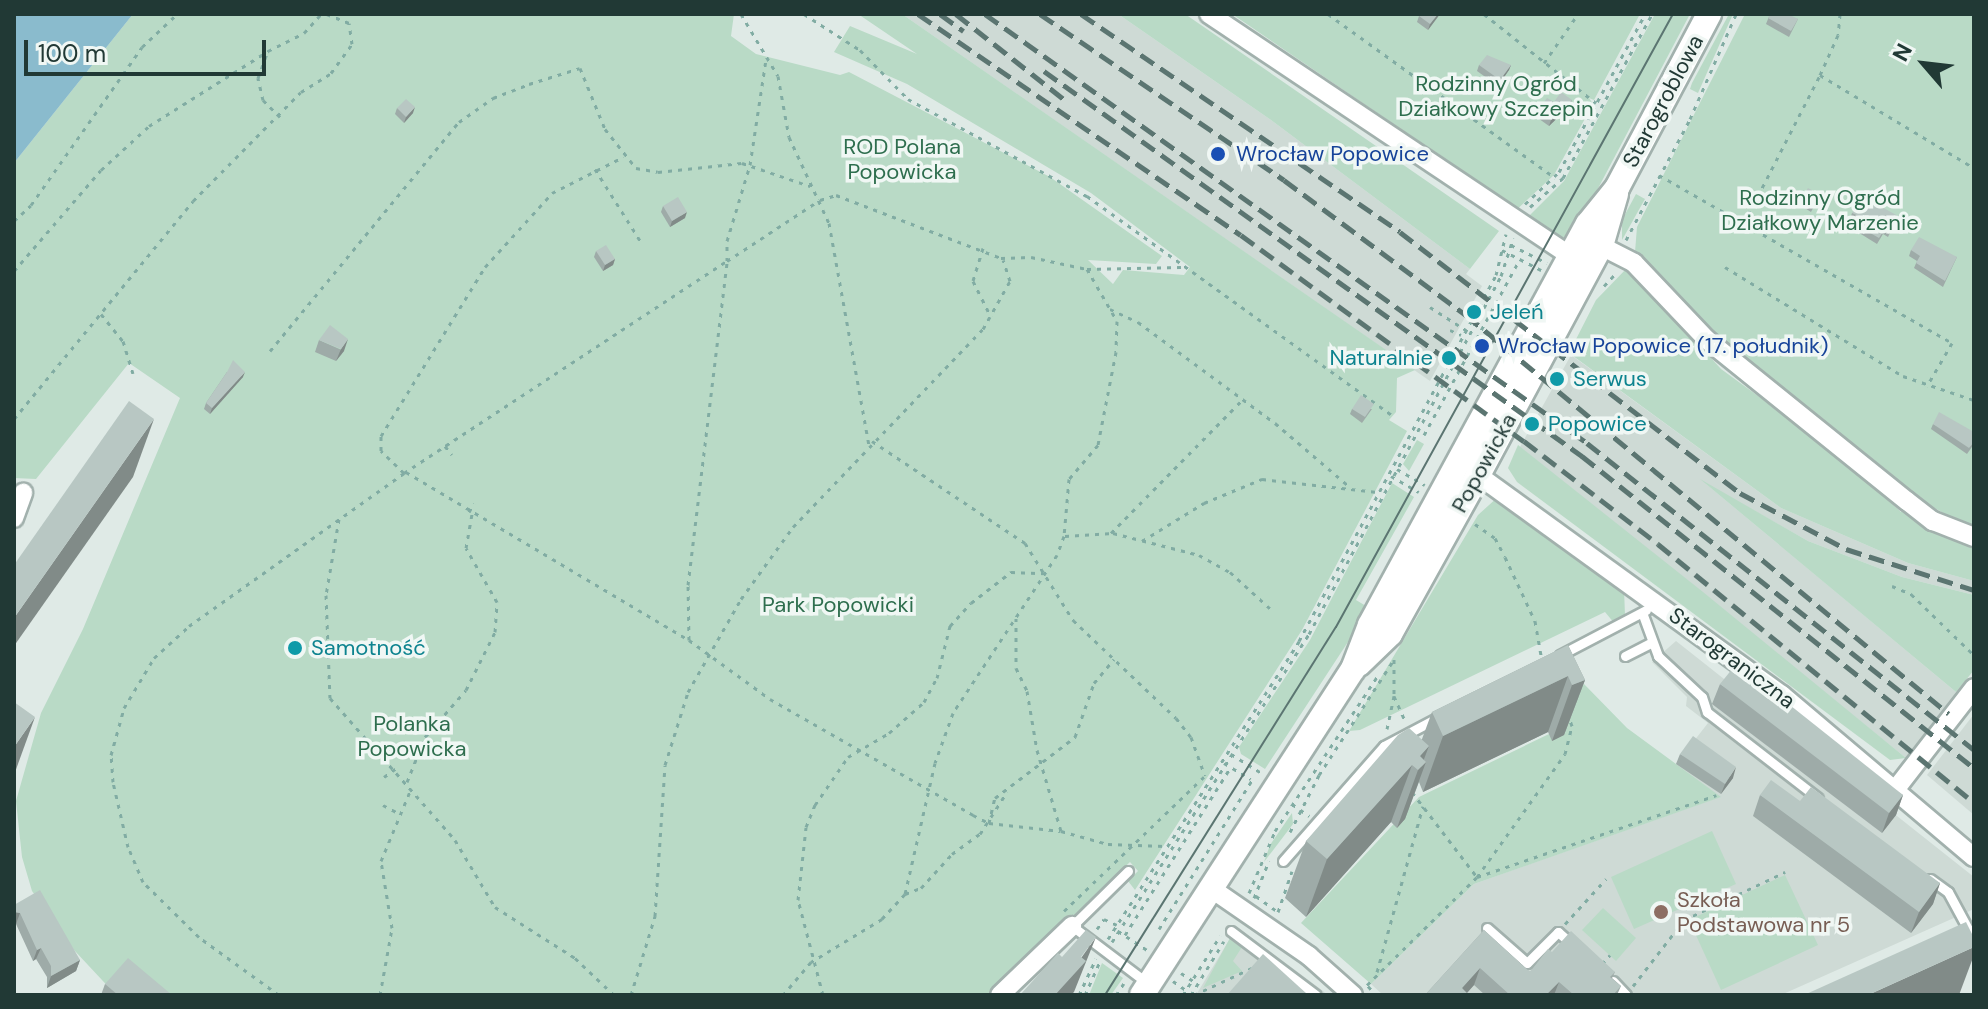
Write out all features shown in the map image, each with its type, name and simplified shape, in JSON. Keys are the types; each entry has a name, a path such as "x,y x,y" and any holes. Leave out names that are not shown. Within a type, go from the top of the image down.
{"street":[{"path":"1209,14 1516,222 1567,266"},
{"name":"Starogroblowa","path":"1567,266 1588,224 1617,188 1709,14"},
{"name":"Starogroblowa","path":"1601,246 1617,188"},
{"path":"1601,246 1634,263 1715,347 1907,501 1933,521 1974,537"},
{"name":"Popowicka","path":"1353,669 1390,634 1601,246"},
{"name":"Popowicka","path":"1146,990 1353,669 1370,625 1567,266"},
{"name":"Starograniczna","path":"1478,475 1648,607 1782,695 1974,857"},
{"path":"14,518 23,493"},
{"path":"1895,790 1974,688"},
{"path":"1212,889 1349,990"},
{"path":"1000,995 1063,923"}],"lane":[{"path":"1543,663 1648,607 1652,642 1658,656 1702,697 1707,712 1832,808"},
{"path":"1625,656 1652,642"},
{"path":"1283,861 1384,746 1450,711"},
{"path":"1128,871 1063,923 1146,990"},
{"path":"1925,875 1948,892 1970,941"},
{"path":"1487,928 1527,963 1558,932 1578,950"},
{"path":"1231,931 1316,995"},
{"path":"1599,968 1627,994"}],"path":[{"path":"14,221 31,205 142,47 177,14"},
{"path":"14,271 101,170 149,126 268,51 304,33 324,14 349,23 352,44 331,73 301,92 280,117 193,201 14,419"},
{"path":"741,14 782,86 789,137 829,223 870,443 1025,543 1073,620 1176,718 1191,737 1207,777"},
{"path":"804,14 848,41 908,99 1087,196 1181,267 1393,416"},
{"path":"1328,14 1555,178"},
{"path":"1484,14 1596,103"},
{"path":"1544,63 1578,14"},
{"path":"1222,762 1252,780 1147,949 1117,928 1099,922 1099,940 1105,945 1117,928 1222,762 1299,641 1499,268 1516,222 1555,178 1645,14"},
{"path":"1063,923 1132,845 1222,762 1309,634 1501,276 1516,222 1563,178 1652,14"},
{"path":"1629,235 1736,14"},
{"path":"1744,223 1820,75 1838,35 1840,14"},
{"path":"268,51 258,78 263,100 280,117"},
{"path":"689,640 688,585 727,241 750,165 766,59"},
{"path":"270,351 448,134 493,98 580,68 594,110 623,157 644,171 715,162 750,165 810,186"},
{"path":"1820,75 1974,168"},
{"path":"623,157 552,193 527,217 467,294 381,436 381,451 405,473 689,640 770,699 989,823 1061,831 1132,845 1166,846"},
{"path":"595,169 641,242"},
{"path":"1659,175 1952,343 1927,386"},
{"path":"279,995 199,937 143,882 119,814 111,755 124,708 163,646 405,473 820,200 836,195 983,248 1001,258 1031,257 1087,269 1181,267"},
{"path":"1511,245 1567,266"},
{"path":"983,248 973,281 991,317"},
{"path":"631,995 655,916 670,742 709,653 771,554 870,443 954,363 991,317 1010,281 1001,258"},
{"path":"1424,435 1520,259"},
{"path":"1725,267 1877,360 1927,386 1974,400"},
{"path":"905,894 930,789 953,713 1045,573 1064,536 1069,479 1098,445 1117,336 1110,309 1087,269"},
{"path":"1430,307 1466,330"},
{"path":"1110,309 1138,322 1243,399 1350,487"},
{"path":"101,314 123,341 133,373"},
{"path":"1450,330 1462,335"},
{"path":"1111,533 1243,399"},
{"path":"445,446 452,455"},
{"path":"1142,541 1204,503 1262,479 1377,492"},
{"path":"406,783 425,737 466,690 495,632 497,602 466,548 474,503"},
{"path":"339,519 326,595 330,698 455,840 495,907 575,958 614,995"},
{"path":"1471,522 1495,538 1505,557 1535,621 1543,663"},
{"path":"1064,536 1111,533 1214,561 1274,612"},
{"path":"823,995 811,962 798,900 806,827 827,786 858,751 889,733 924,702 937,678 950,626 971,603 1011,572 1045,573"},
{"path":"1892,586 1911,594 1974,655"},
{"path":"1016,614 1016,668 1027,691 1042,765 1061,831"},
{"path":"1255,880 1275,831 1400,648"},
{"path":"1384,746 1394,696 1392,658"},
{"path":"1303,812 1319,775 1392,658"},
{"path":"989,823 995,798 1075,737 1094,683 1115,659"},
{"path":"1394,696 1410,732"},
{"path":"1349,990 1376,976 1477,877 1565,754 1572,726 1566,712"},
{"path":"1125,935 1231,767"},
{"path":"384,777 395,769"},
{"path":"1082,994 1102,953 1207,777"},
{"path":"1407,786 1477,877"},
{"path":"380,995 392,928 381,861 411,789"},
{"path":"783,995 811,962 882,919 905,894 921,888 989,823 1007,791"},
{"path":"1477,877 1716,795"},
{"path":"383,805 400,814"},
{"path":"1376,976 1423,806"},
{"path":"1278,912 1285,882 1298,863"},
{"path":"1627,994 1684,920 1785,872"},
{"path":"1558,932 1606,879"},
{"path":"1251,903 1261,882"},
{"path":"1192,995 1231,931"},
{"path":"1082,994 1092,964 1102,953"},
{"path":"1599,968 1610,955"},
{"path":"1084,958 1092,964"},
{"path":"1192,995 1259,965"},
{"path":"1072,983 1082,994"}],"shaded area":[{"path":"902,14 1118,14 1271,120 1470,269 1466,274 1482,286 1430,381"},
{"path":"1571,355 1781,508 1908,563 1974,581 1974,595 1902,577 1808,541 1705,483 1956,692 1906,758 1520,447"},
{"name":"Szkoła Podstawowa nr 5","path":"1676,641 1974,877 1974,909 1781,995 1383,995 1371,984 1474,884 1720,797 1676,764 1708,723 1686,706 1687,697 1652,662"},
{"path":"1974,714 1974,815 1927,775"},
{"path":"1237,927 1323,991 1327,995 1196,995"}],"green space":[{"name":"Park Popowicki","path":"133,14 734,14 731,36 756,54 840,75 849,72 1050,177 1162,256 1156,264 1088,260 1113,284 1123,270 1184,275 1190,267 1091,193 907,84 834,52 850,26 917,54 858,14 902,14 1415,370 1397,378 1396,412 1389,420 1407,431 1302,630 1135,890 1128,881 1138,871 1130,862 990,995 116,995 74,950 32,891 22,857 16,801 41,713 83,629 180,398 129,363 36,479 14,478 14,163"},
{"path":"1118,14 1185,14 1499,231 1470,269 1271,120"},
{"name":"Rodzinny Ogród Działkowy Szczepin","path":"1232,14 1640,14 1594,100 1589,98 1593,104 1554,175 1513,213 1486,195 1489,189"},
{"path":"1655,14 1690,14 1575,232 1560,239 1525,220 1564,181"},
{"path":"1729,14 1733,14 1698,93 1690,89 1692,83"},
{"name":"Rodzinny Ogród Działkowy Marzenie","path":"1745,14 1974,14 1974,530 1911,495 1748,366 1665,289 1635,252 1637,227"},
{"path":"1636,194 1645,199 1622,240 1622,220"},
{"path":"1628,267 1721,369 1847,461 1901,512 1904,508 1974,543 1974,581 1908,563 1781,508 1569,353 1596,300"},
{"path":"1417,440 1424,444 1409,471 1403,464"},
{"path":"1518,445 1906,758 1890,760 1517,482 1508,468"},
{"path":"1700,479 1808,541 1902,577 1974,595 1974,670 1956,692"},
{"path":"1392,483 1414,497 1356,600 1366,606 1361,622 1265,769 1241,754 1239,747 1310,640"},
{"path":"1499,496 1624,589 1625,615 1615,624 1605,612 1360,730 1349,731 1478,515"},
{"path":"1584,684 1627,728 1721,797 1474,884 1371,984 1301,923 1419,797 1549,734"},
{"path":"1292,813 1293,824 1264,862 1270,845"},
{"path":"1712,831 1736,884 1634,929 1611,877"},
{"path":"1785,875 1818,945 1721,990 1689,920"},
{"path":"1603,908 1636,938 1616,961 1582,930"},
{"path":"1230,938 1242,947 1233,961 1242,971 1203,988"},
{"path":"1102,963 1123,978 1111,995 1089,995"}],"water":[{"path":"14,14 133,14 14,163"}],"building":[{"path":"1420,14 1438,14 1430,24"},
{"path":"1770,14 1788,14 1798,19 1791,31 1768,18"},
{"path":"1487,55 1511,65 1500,80 1479,65"},
{"path":"1561,92 1572,100 1551,120 1538,111 1547,98 1554,102"},
{"path":"406,99 415,107 406,117 397,108"},
{"path":"1808,188 1820,195 1813,206 1802,199"},
{"path":"1862,196 1898,216 1890,232 1885,228 1879,238 1858,226 1863,218 1852,213"},
{"path":"678,197 687,212 672,221 663,206"},
{"path":"1919,237 1957,257 1945,281 1916,263 1920,256 1911,250"},
{"path":"606,245 615,259 605,265 596,251"},
{"path":"330,325 348,339 341,349 319,340"},
{"path":"233,360 245,372 212,408 206,403"},
{"path":"1361,395 1374,404 1365,417 1352,409"},
{"path":"129,401 154,419 14,618 14,565"},
{"path":"1939,412 1974,432 1974,442 1969,448 1933,424"},
{"path":"1568,645 1585,680 1572,685 1568,676 1443,736 1432,712"},
{"path":"1737,663 1903,795 1889,813 1720,684"},
{"path":"14,702 35,717 14,747"},
{"path":"1409,728 1429,746 1420,756 1426,762 1418,770 1412,765 1327,859 1306,841 1398,735"},
{"path":"1693,736 1736,767 1725,784 1680,754"},
{"path":"1771,780 1800,801 1811,787 1940,883 1919,912 1760,795"},
{"path":"40,890 80,960 51,976 51,966 41,948 37,950 20,913 14,912 14,905"},
{"path":"1966,922 1974,938 1974,947 1868,995 1804,995"},
{"path":"1086,930 1096,937 1081,957 1086,961 1055,995 1020,995 1058,953 1062,957"},
{"path":"1484,930 1530,972 1548,949 1552,952 1571,931 1615,972 1610,977 1621,986 1613,995 1574,995 1559,982 1546,995 1510,995 1480,968 1462,988 1469,995 1425,995"},
{"path":"1263,954 1307,994 1227,995"},
{"path":"128,958 172,995 118,995 105,984"}],"tram line":[{"path":"1105,995 1336,627 1673,14"}],"railway":[{"path":"918,14 1241,235 1524,441 1658,544 1974,803"},
{"path":"940,14 963,31"},
{"path":"956,14 1066,101"},
{"path":"985,14 1587,443 1974,750"},
{"path":"1040,14 1284,180 1466,315 1949,714"},
{"path":"1081,14 1400,232 1740,493 1846,549 1974,590"},
{"path":"1044,71 1582,456 1974,768"}],"place":[{"name":"Wrocław Popowice","path":"1218,154"},
{"name":"Jeleń","path":"1474,312"},
{"name":"Wrocław Popowice (17. południk)","path":"1482,346"},
{"name":"Naturalnie","path":"1449,358"},
{"name":"Serwus","path":"1557,379"},
{"name":"Popowice","path":"1532,424"},
{"name":"Samotność","path":"295,648"},
{"name":"Szkoła Podstawowa nr 5","path":"1661,912"}],"park label":[{"name":"ROD Polana Popowicka","path":"902,158"},
{"name":"Polanka Popowicka","path":"412,736"}]}
